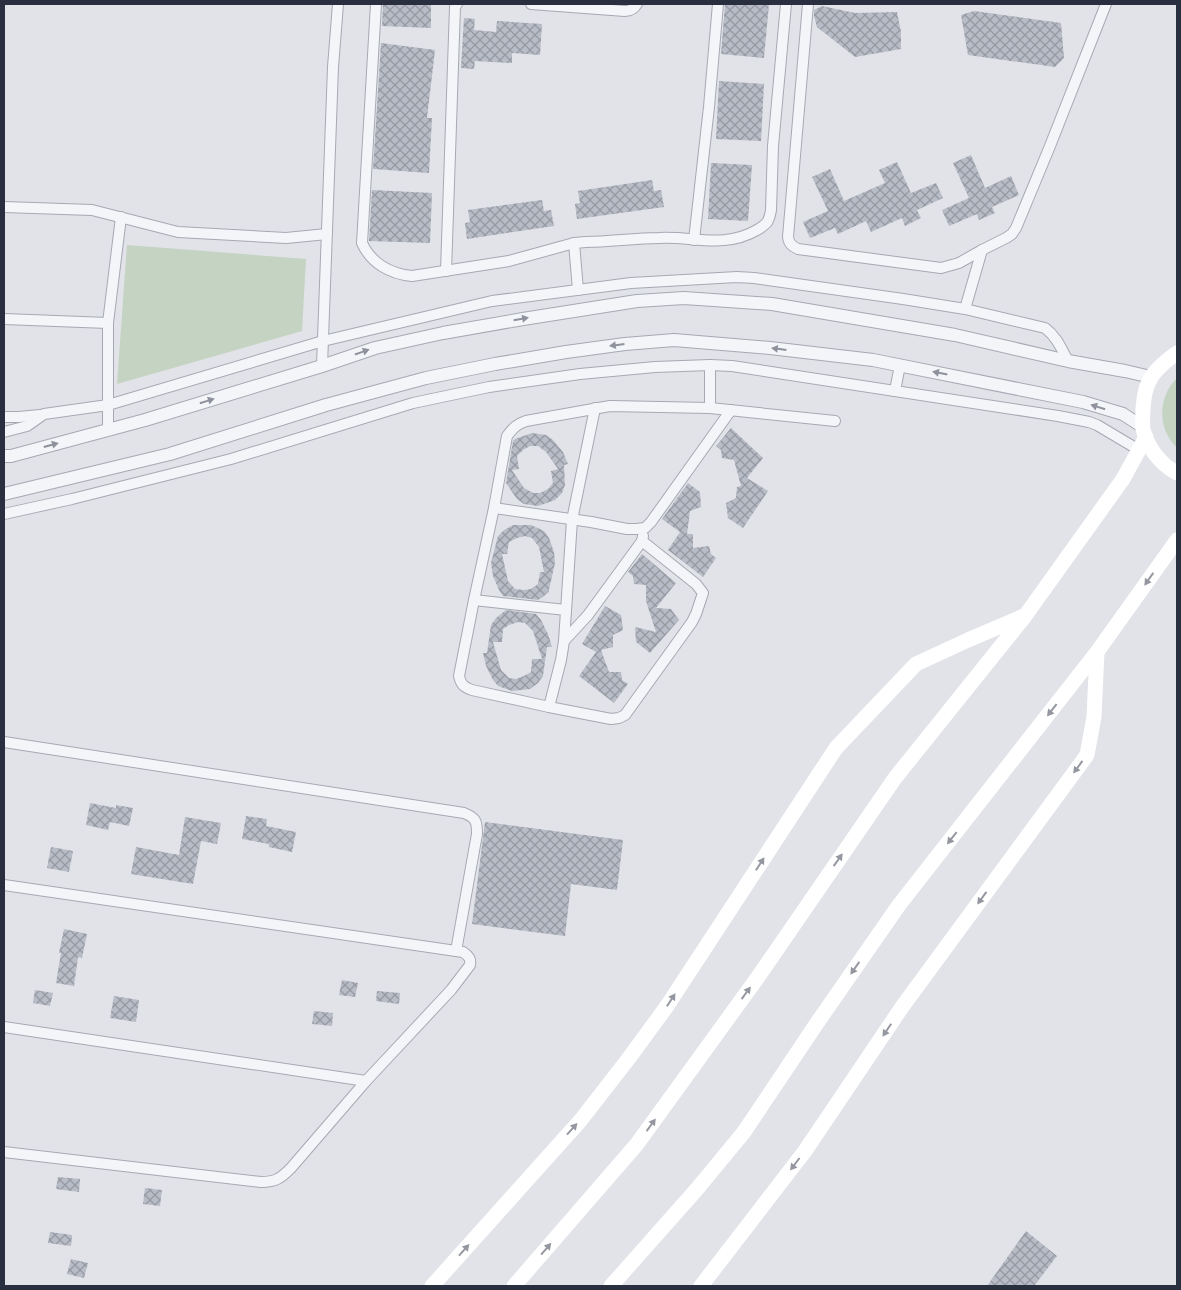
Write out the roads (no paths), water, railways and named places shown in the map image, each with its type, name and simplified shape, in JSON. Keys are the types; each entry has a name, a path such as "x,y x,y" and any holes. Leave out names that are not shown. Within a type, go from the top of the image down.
{"main road":[{"path":"514,1286 638,1144 758,977 895,778 1025,616 1123,479 1142,438 1144,394 1151,377 1164,362 1177,353"},
{"path":"1142,438 1157,457 1172,471 1177,473"},
{"path":"611,1286 697,1189 744,1132 899,905 1097,652 1177,540"},
{"path":"432,1286 580,1121 629,1058 667,1006 836,748 916,664 1025,616"},
{"path":"701,1286 805,1151 902,1007 1087,755 1094,717 1097,652"}],"street":[{"path":"322,366 333,67 338,4"},
{"path":"376,4 362,243 370,257 386,270 412,276 520,259 574,243 660,237 721,241 746,236 768,223 770,218 773,146 786,4"},
{"path":"446,271 455,7 457,4"},
{"path":"532,4 625,12 630,11 637,4"},
{"path":"694,240 718,4"},
{"path":"808,4 789,243 798,250 941,268 959,263 1006,238 1016,228 1106,4"},
{"path":"4,207 92,210 178,232 286,238 327,234"},
{"path":"108,430 108,323 121,217"},
{"path":"574,243 578,290"},
{"path":"965,309 982,250"},
{"path":"4,417 19,417 108,405 323,341 492,301 631,283 737,277 965,309 1045,328 1058,339 1068,361"},
{"path":"4,456 11,456 145,420 375,348 443,333 637,301 684,298 772,304 955,335 1068,361 1151,377"},
{"path":"4,319 108,323"},
{"path":"4,494 170,454 326,405 426,378 566,352 674,340 770,348 873,360 1083,402 1123,414 1142,438"},
{"path":"710,365 710,408"},
{"path":"894,391 900,365"},
{"path":"4,514 231,459 413,403 489,387 580,374 655,367 732,366 1045,414 1089,422 1142,438"},
{"path":"642,541 700,588 703,593 696,614 625,715 611,719 549,707 472,690 464,687 460,682 459,676 507,436 517,425 526,421 610,406 710,408 835,421"},
{"path":"549,707 564,640 572,520 595,408"},
{"path":"564,640 588,615 642,541 645,528 731,410"},
{"path":"4,432 27,426 44,414"},
{"path":"494,508 627,529 645,528"},
{"path":"474,600 566,610"},
{"path":"4,742 464,813 474,819 477,824 477,834 456,951"},
{"path":"4,885 463,952 470,960 470,965 451,990 366,1081 291,1168 282,1177 270,1182 4,1152"},
{"path":"4,1027 366,1081"}]}
